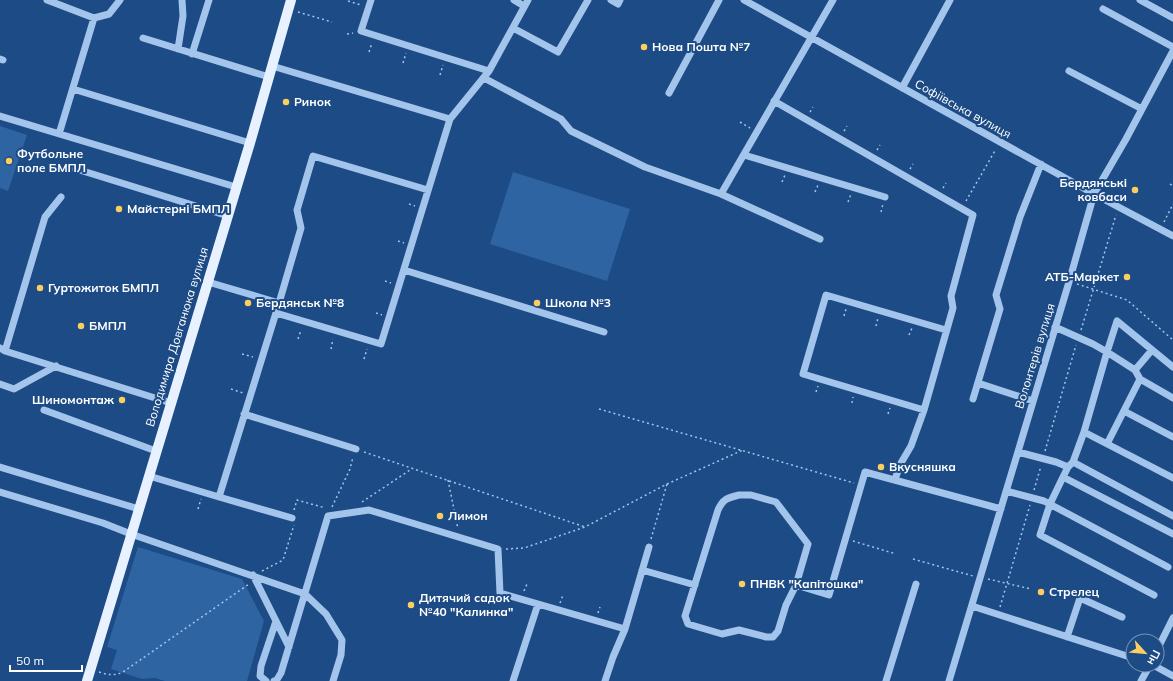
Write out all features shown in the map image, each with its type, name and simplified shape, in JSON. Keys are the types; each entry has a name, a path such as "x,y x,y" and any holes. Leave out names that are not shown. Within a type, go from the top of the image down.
{"main road":[{"name":"Володимира Довганюка вулиця","path":"87,681 250,143 290,5"}],"street":[{"path":"47,0 94,18 109,14 120,0"},
{"path":"178,49 183,16 182,0"},
{"path":"192,54 209,0"},
{"path":"371,0 361,31 489,71"},
{"path":"276,313 381,344 450,119 489,71 513,28 526,3 514,0"},
{"path":"513,28 558,52 588,0"},
{"path":"611,0 618,4 620,0"},
{"path":"669,93 719,0"},
{"name":"Софіївська вулиця","path":"744,0 1094,194 1173,236"},
{"path":"722,194 833,0"},
{"path":"902,88 950,0"},
{"path":"1140,0 1173,18"},
{"path":"1103,10 1173,47"},
{"path":"59,134 94,18"},
{"path":"143,38 269,77"},
{"name":"Волонтерів вулиця","path":"949,681 1094,194 1173,51"},
{"path":"272,66 450,119"},
{"path":"1069,71 1142,109"},
{"path":"484,78 561,119 571,131 645,167 722,194 820,239"},
{"path":"73,89 250,143"},
{"path":"774,101 973,215 951,296 953,308 924,410 911,446 901,463 896,479"},
{"path":"0,116 236,187"},
{"path":"744,155 885,197"},
{"path":"219,496 301,228 297,210 313,156 428,190"},
{"path":"973,399 1000,309 996,296 1020,218 1041,164"},
{"path":"70,167 228,216"},
{"path":"61,197 45,217 3,349 171,403"},
{"path":"404,270 604,332"},
{"path":"208,282 279,303"},
{"path":"924,410 803,374 826,295 946,330"},
{"path":"1154,595 1040,535 1050,504 1070,465 1084,432 1106,352 1117,321 1173,367"},
{"path":"1055,327 1106,352 1135,370 1140,379 1173,398"},
{"path":"1135,370 1152,350"},
{"path":"0,384 14,389 56,366"},
{"path":"1106,444 1140,379"},
{"path":"978,383 1033,400"},
{"path":"44,410 156,451"},
{"path":"1124,411 1173,437"},
{"path":"244,414 356,449"},
{"path":"1084,432 1173,478"},
{"path":"1018,452 1070,465 1173,516"},
{"path":"0,466 139,508"},
{"path":"796,585 829,595 865,472 896,479 1001,509"},
{"path":"149,476 292,518"},
{"path":"1063,477 1173,534"},
{"path":"1006,491 1044,501 1168,567"},
{"path":"0,492 103,523 305,594 326,614 342,640 341,655 333,681"},
{"path":"751,495 776,502 808,544 796,585 786,604 778,632 773,637 766,638 739,630 722,634 688,624 685,616 718,510 722,502 730,497 751,495"},
{"path":"274,681 281,673 328,516 368,510 498,549 500,592 626,629"},
{"path":"605,681 613,657 626,629 649,547"},
{"path":"642,570 695,585"},
{"path":"253,575 289,647"},
{"path":"886,681 916,584"},
{"path":"1067,637 1080,598 1122,617"},
{"path":"513,681 538,604"},
{"path":"972,606 1125,655"},
{"path":"1165,634 1173,618"},
{"path":"266,681 260,676 276,621"}],"path":[{"path":"348,1 368,8"},
{"path":"290,5 332,22"},
{"path":"740,122 757,132"},
{"path":"962,208 1000,142"},
{"path":"1160,229 1173,204"},
{"path":"997,614 1118,207"},
{"path":"1069,282 1127,300 1173,340"},
{"path":"298,339 303,321"},
{"path":"330,349 336,331"},
{"path":"364,359 369,341"},
{"path":"242,354 261,360"},
{"path":"231,389 250,395"},
{"path":"599,409 861,485"},
{"path":"328,516 350,469 356,449 585,527"},
{"path":"498,549 524,548 585,527 667,484 743,450"},
{"path":"345,514 413,468"},
{"path":"448,480 460,538"},
{"path":"649,547 667,484"},
{"path":"111,675 118,675 123,672 248,585 253,575 283,560 294,526 292,518 297,500 322,507 328,516"},
{"path":"846,539 896,554"},
{"path":"913,559 1031,589"}],"shaded area":[{"name":"Футбольне поле БМПЛ","path":"0,126 27,135 8,191 0,188"},
{"path":"513,172 630,209 607,281 490,244"},
{"path":"138,547 242,579 264,621 247,681 165,681 155,678 142,679 111,669 117,650 107,647"}],"place":[{"name":"Нова Пошта №7","path":"644,47"},
{"name":"Ринок","path":"286,102"},
{"name":"Футбольне поле БМПЛ","path":"9,161"},
{"name":"Бердянські ковбаси","path":"1135,190"},
{"name":"Майстерні БМПЛ","path":"119,209"},
{"name":"АТБ-Маркет","path":"1127,277"},
{"name":"Гуртожиток БМПЛ","path":"40,288"},
{"name":"Бердянськ №8","path":"248,303"},
{"name":"Школа №3","path":"537,303"},
{"name":"БМПЛ","path":"81,326"},
{"name":"Шиномонтаж","path":"122,400"},
{"name":"Вкусняшка","path":"881,467"},
{"name":"Лимон","path":"440,516"},
{"name":"ПНВК \"Капітошка\"","path":"742,584"},
{"name":"Стрелец","path":"1041,592"},
{"name":"Дитячий садок №40 \"Калинка\"","path":"411,605"}]}
